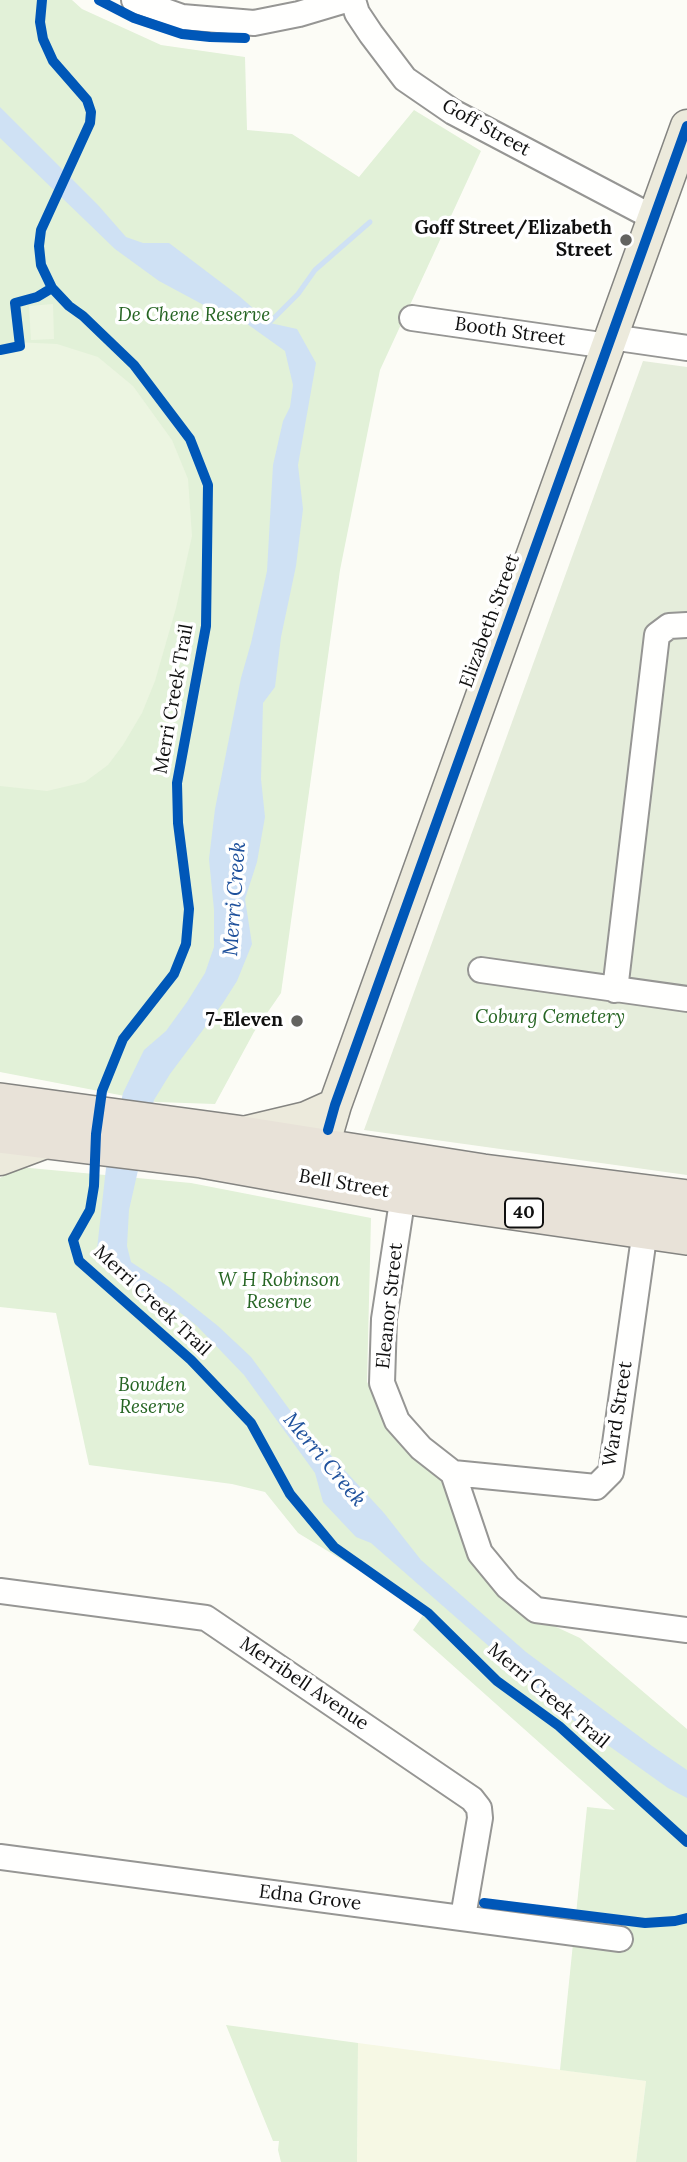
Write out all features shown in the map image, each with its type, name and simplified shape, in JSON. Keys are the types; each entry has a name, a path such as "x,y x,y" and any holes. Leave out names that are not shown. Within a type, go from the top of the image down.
{"highway":[{"name":"Bell Street","path":"0,1102 61,1130"},
{"name":"Bell Street","path":"0,1135 61,1130 160,1139 318,1164 483,1173 687,1199"},
{"name":"Bell Street","path":"160,1139 236,1134 403,1195 687,1236"}],"main road":[{"name":"Elizabeth Street","path":"318,1164 335,1105 609,342 685,139"},
{"path":"236,1134 306,1118 335,1105"},
{"path":"0,1159 61,1130"}],"street":[{"path":"134,0 182,17 254,23 299,14 346,0"},
{"name":"Goff Street","path":"353,0 371,34 405,79 453,112 654,218"},
{"name":"Booth Street","path":"412,318 609,342 687,348"},
{"path":"615,990 657,635 669,626 687,625"},
{"path":"481,971 687,999"},
{"name":"Ward Street","path":"453,1473 596,1487 611,1472 650,1194"},
{"name":"Eleanor Street","path":"403,1195 384,1319 382,1383 397,1421 421,1448 453,1473"},
{"path":"453,1473 480,1553 508,1587 536,1610 687,1630"},
{"name":"Merribell Avenue","path":"0,1591 205,1618 472,1799 479,1808 480,1818 463,1917"},
{"name":"Edna Grove","path":"0,1857 620,1939"}],"green space":[{"name":"De Chene Reserve","path":"0,0 72,0 82,9 161,45 245,57 247,130 292,134 359,177 414,110 481,151 380,370 340,570 281,993 254,1032 215,1104 156,1102 0,1072"},
{"path":"53,304 54,339 31,340 29,306"},
{"path":"14,342 57,344 98,357 133,386 172,440 188,479 192,536 176,608 155,681 142,713 108,765 85,782 47,791 0,786 0,347"},
{"name":"Coburg Cemetery","path":"643,361 687,367 687,1175 364,1130"},
{"path":"19,1167 191,1183 371,1218 367,1382 405,1451 443,1474 474,1568 513,1607 580,1638 687,1729 687,2162 636,2162 646,2081 560,2070 587,1807 615,1810 413,1630 423,1615 390,1589 298,1533 265,1492 232,1484 89,1465 56,1313 0,1307 0,1178"},
{"path":"226,2025 358,2043 357,2162 281,2162 279,2141 273,2141"},
{"path":"358,2043 646,2081 636,2162 357,2162"}],"water":[{"name":"Merri Creek","path":"0,107 98,205 126,237 143,243 169,243 270,323 297,329 316,363 298,465 303,509 296,566 281,637 275,687 263,703 261,779 265,817 257,862 245,899 252,944 237,981 154,1100 129,1210 127,1246 131,1262 169,1287 218,1326 251,1357 292,1413 384,1513 421,1560 526,1652 687,1770 687,1798 668,1788 560,1711 371,1543 356,1537 323,1502 315,1473 244,1375 197,1326 168,1303 107,1271 97,1249 106,1168 123,1093 144,1050 166,1031 187,1002 205,973 214,947 209,859 215,809 241,678 267,571 273,465 283,421 290,407 293,385 285,351 236,316 217,308 213,310 159,281 115,249 0,138"}],"waterway":[{"path":"266,326 298,294 315,270 370,222"}],"cycle path":[{"name":"Merri Creek Trail","path":"42,0 40,22 43,39 53,61 87,100 91,112 90,123 41,230 41,265 52,288 134,365 190,439 208,485 206,626 177,783 178,823 189,909 186,944 174,974 123,1039 102,1091 90,1210 73,1240 79,1261 191,1360 251,1423 290,1494 334,1547 428,1613 497,1681 559,1726 687,1842"},
{"path":"99,0 134,18 182,34 245,38"},
{"path":"328,1130 687,126"},
{"path":"0,350 20,346 15,303 37,297 52,288"},
{"path":"484,1903 645,1923 687,1918"}],"place":[{"name":"Goff Street/Elizabeth Street","path":"626,240"},
{"name":"7-Eleven","path":"297,1021"}],"park label":[{"name":"W H Robinson Reserve","path":"279,1292"},
{"name":"Bowden Reserve","path":"152,1397"}]}
